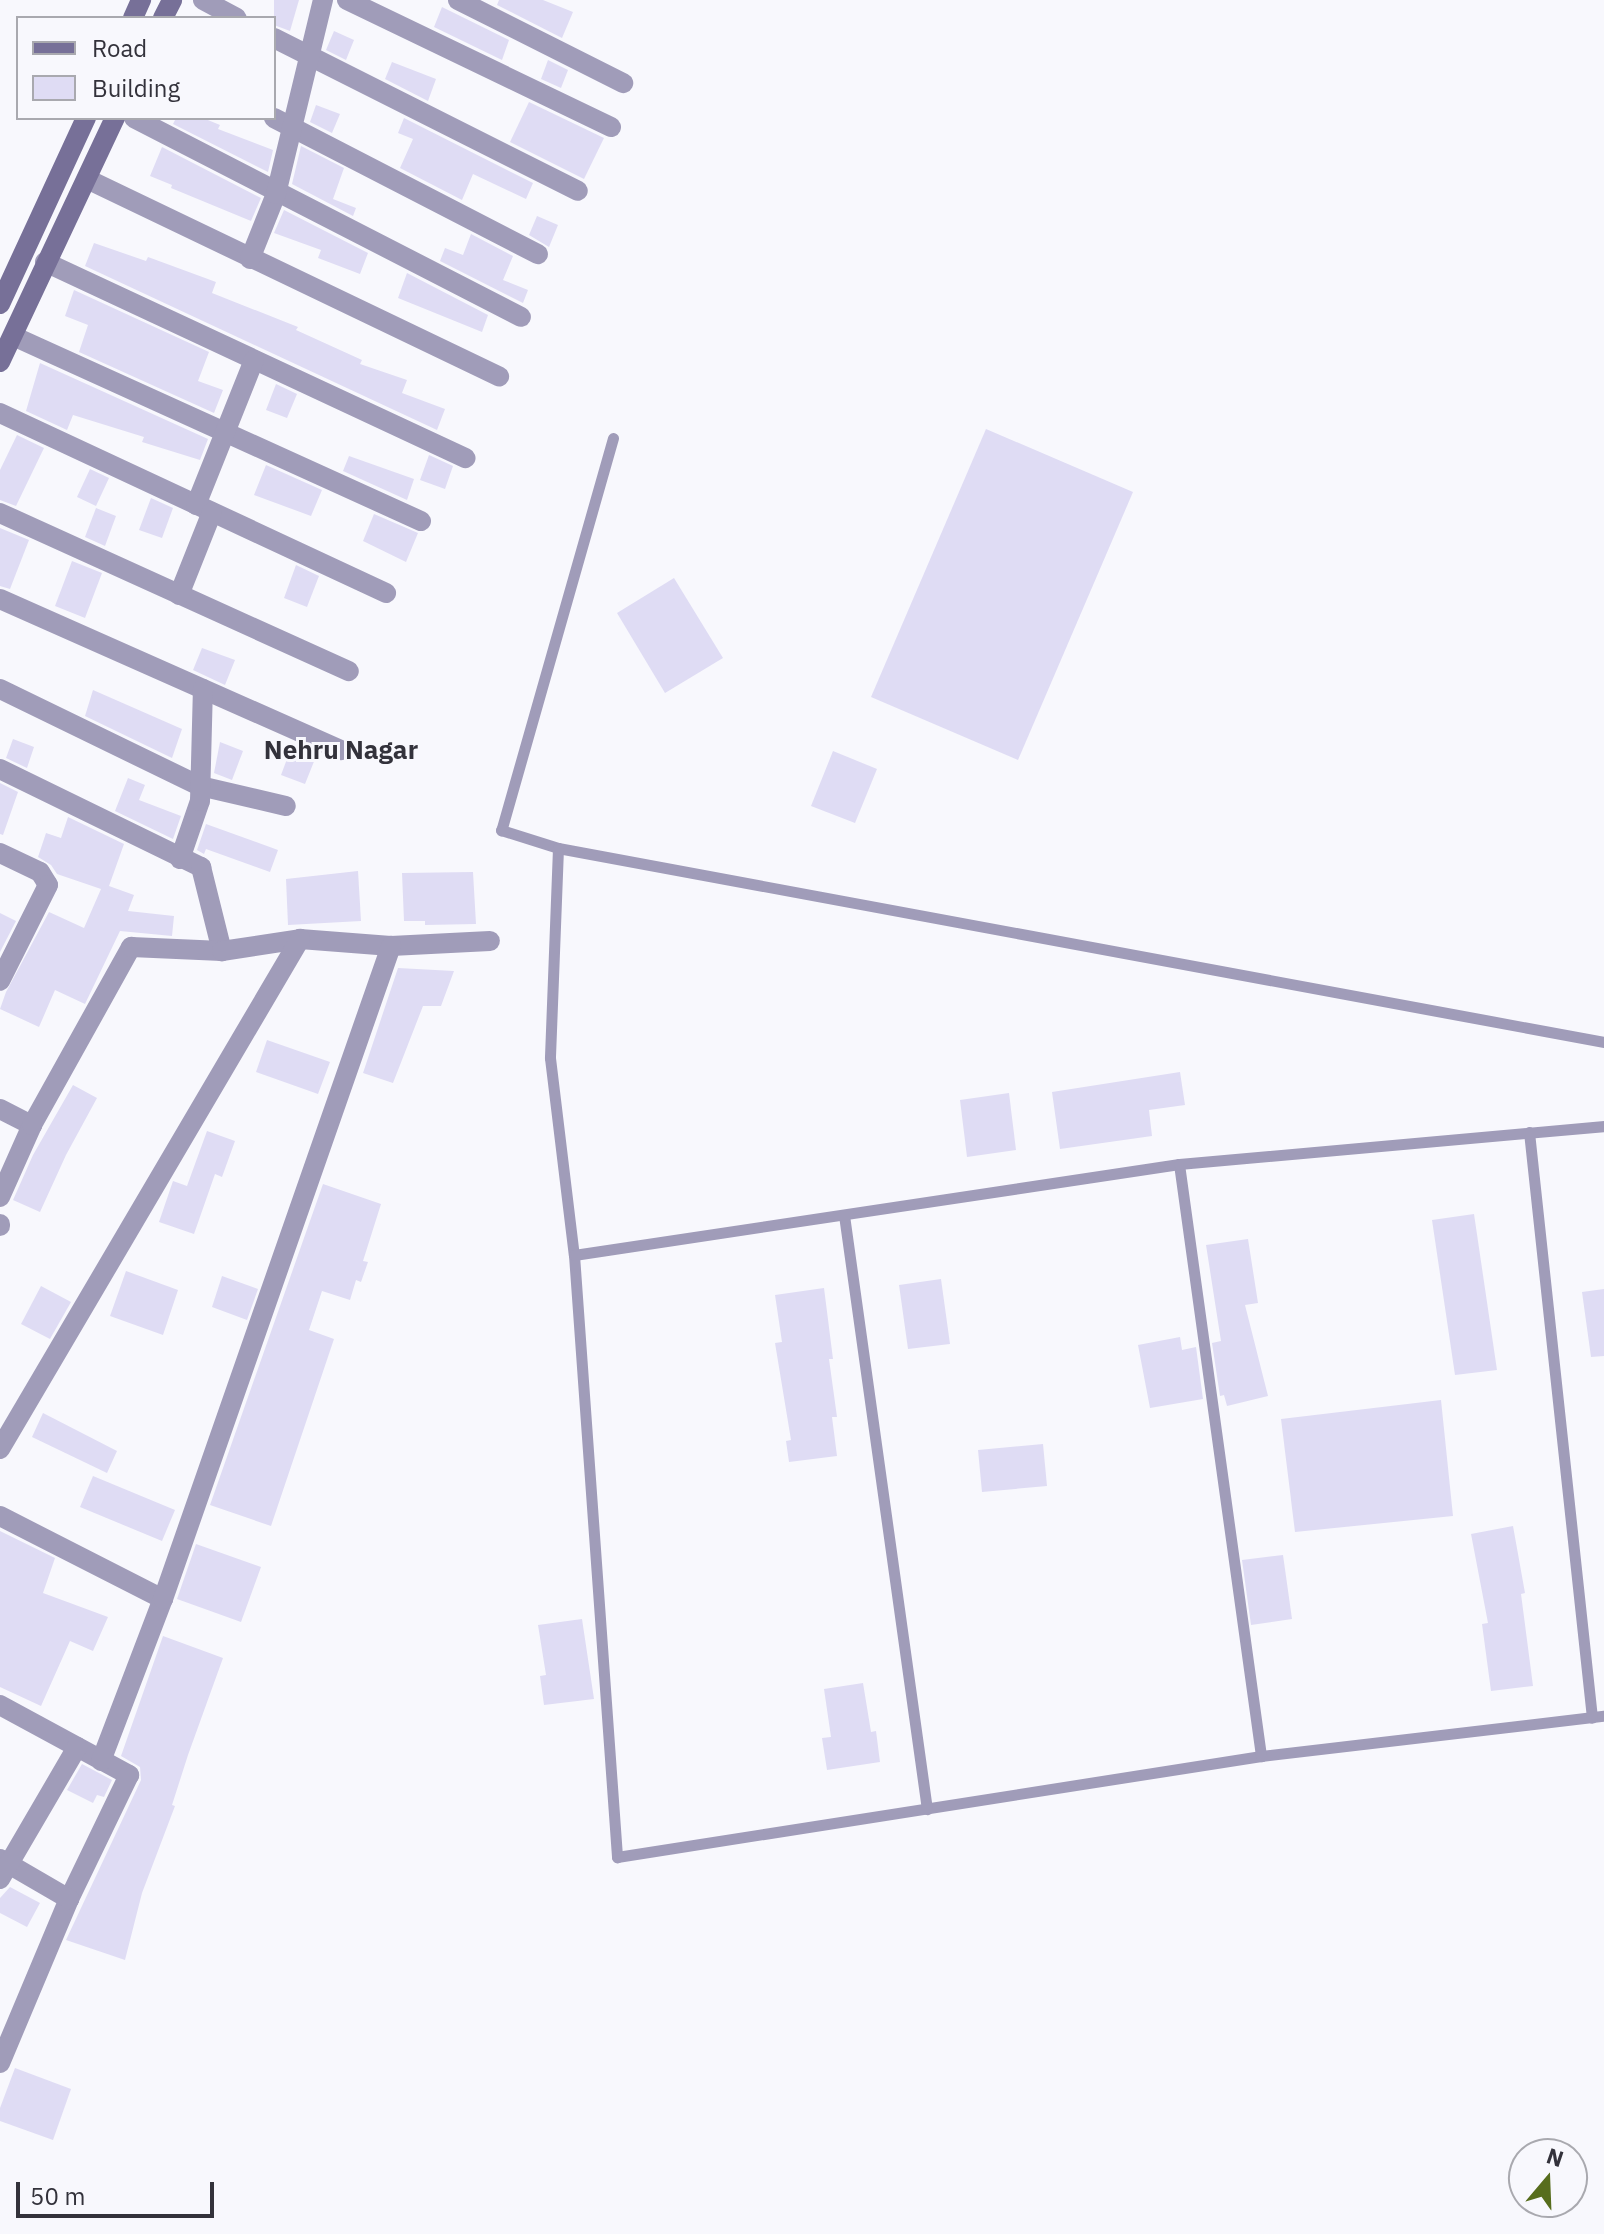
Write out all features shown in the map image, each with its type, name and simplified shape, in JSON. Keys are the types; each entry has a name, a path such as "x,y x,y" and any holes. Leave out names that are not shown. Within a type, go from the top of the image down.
{"main road":[{"path":"0,304 85,120"},
{"path":"0,362 114,120"}],"street":[{"path":"203,0 233,16"},
{"path":"250,259 276,194 323,0"},
{"path":"347,0 611,127"},
{"path":"458,0 623,83"},
{"path":"276,39 578,191"},
{"path":"276,119 538,254"},
{"path":"138,120 276,194 521,317"},
{"path":"87,179 499,376"},
{"path":"45,262 466,458"},
{"path":"13,336 421,521"},
{"path":"179,595 226,432 254,360"},
{"path":"0,413 386,593"},
{"path":"0,513 349,671"},
{"path":"0,599 341,750"},
{"path":"0,689 200,786 286,806"},
{"path":"180,859 200,801 203,689"},
{"path":"0,769 201,867 222,951"},
{"path":"0,853 40,872 48,885 0,981"},
{"path":"0,1449 300,939"},
{"path":"0,1197 32,1125 131,947 222,951 300,939 391,946 490,941"},
{"path":"101,1761 163,1599 391,946"},
{"path":"0,1109 32,1125"},
{"path":"0,1516 163,1599"},
{"path":"0,1705 129,1775 69,1899 0,2063"},
{"path":"69,1899 3,1868 77,1747"}],"lane":[{"path":"613,438 501,830 558,848 1604,1042"},
{"path":"558,848 550,1058 574,1255 617,1857 1261,1756 1598,1717 1529,1132"},
{"path":"574,1255 1179,1164 1604,1126"},
{"path":"1179,1164 1261,1756"},
{"path":"844,1215 927,1809"}],"building":[{"path":"274,0 299,0 290,31 276,26"},
{"path":"499,0 543,0 573,12 562,38 497,5"},
{"path":"442,7 509,40 502,60 434,27"},
{"path":"334,31 354,40 346,60 326,50"},
{"path":"548,60 568,70 561,88 541,79"},
{"path":"392,62 436,79 428,101 385,79"},
{"path":"529,102 604,138 584,179 510,142"},
{"path":"316,105 340,114 332,133 310,122"},
{"path":"404,118 533,183 526,199 473,174 462,200 400,168 413,139 398,133"},
{"path":"175,120 208,120 220,125 218,129 273,150 268,172 173,124"},
{"path":"301,146 344,168 333,199 356,208 353,216 292,184"},
{"path":"162,147 261,198 251,221 171,188 172,185 150,176"},
{"path":"284,210 368,253 360,274 318,258 321,250 274,233"},
{"path":"537,216 558,225 549,247 529,235"},
{"path":"471,234 513,256 503,280 528,290 523,303 440,261 445,248 463,255"},
{"path":"94,243 146,261 148,257 216,282 212,293 298,327 296,330 362,360 360,364 407,380 402,393 445,409 437,430 85,266"},
{"path":"407,273 488,315 482,332 398,298"},
{"path":"74,290 209,352 198,381 223,390 214,413 79,352 88,325 65,316"},
{"path":"40,363 208,439 200,460 142,442 144,437 73,415 67,430 26,411"},
{"path":"276,384 297,394 287,418 266,410"},
{"path":"986,429 1133,492 1018,760 871,697"},
{"path":"17,435 44,448 16,506 0,500 0,470"},
{"path":"429,455 453,466 445,489 420,480"},
{"path":"349,456 414,479 407,500 343,471"},
{"path":"266,465 322,490 311,516 254,495"},
{"path":"90,469 109,478 96,506 77,497"},
{"path":"151,498 173,508 162,538 139,530"},
{"path":"96,508 116,516 105,546 85,537"},
{"path":"374,514 418,533 406,562 363,541"},
{"path":"0,528 29,540 10,589 0,586"},
{"path":"72,561 102,573 85,618 55,606"},
{"path":"296,565 319,576 307,607 284,598"},
{"path":"674,578 723,658 665,693 617,613"},
{"path":"202,648 235,660 225,685 193,670"},
{"path":"93,690 182,729 172,758 85,716"},
{"path":"13,739 34,747 27,768 6,758"},
{"path":"220,742 243,751 232,780 214,773"},
{"path":"293,743 317,754 305,784 281,775"},
{"path":"833,751 877,769 855,823 811,806"},
{"path":"128,778 145,785 139,800 181,816 173,839 115,811"},
{"path":"0,783 18,792 3,835 0,834"},
{"path":"68,817 124,844 109,886 134,895 128,911 174,916 172,936 120,931 85,1004 55,990 39,1027 0,1009 6,992 49,912 84,928 101,889 57,874 51,865 38,857 46,833 61,838"},
{"path":"206,824 278,850 270,872 206,849 204,854 197,850"},
{"path":"358,871 361,921 288,925 286,879"},
{"path":"473,872 476,924 425,925 425,921 404,921 402,873"},
{"path":"0,913 16,921 0,952"},
{"path":"398,968 454,971 441,1006 423,1006 393,1083 363,1073"},
{"path":"267,1040 330,1062 318,1094 256,1072"},
{"path":"1180,1072 1185,1105 1149,1110 1152,1136 1060,1149 1052,1092"},
{"path":"73,1085 97,1098 40,1212 13,1200 33,1155"},
{"path":"1009,1093 1016,1150 967,1157 960,1100"},
{"path":"207,1131 235,1141 222,1177 215,1174 194,1234 159,1222 173,1181 187,1186"},
{"path":"323,1184 381,1204 363,1261 368,1262 361,1282 356,1280 350,1300 322,1291 309,1330 334,1339 271,1526 210,1505"},
{"path":"1474,1214 1497,1370 1455,1375 1432,1220"},
{"path":"1248,1239 1258,1303 1245,1305 1268,1396 1227,1406 1224,1395 1220,1396 1212,1343 1221,1341 1206,1245"},
{"path":"126,1271 178,1290 163,1335 110,1316"},
{"path":"222,1276 258,1289 247,1320 212,1307"},
{"path":"941,1279 950,1344 908,1349 899,1285"},
{"path":"41,1286 71,1302 50,1339 21,1324"},
{"path":"824,1288 833,1359 829,1359 837,1417 832,1417 837,1456 789,1462 786,1441 791,1440 775,1343 782,1342 775,1295"},
{"path":"1604,1289 1604,1356 1591,1357 1582,1292"},
{"path":"1180,1337 1182,1350 1196,1347 1203,1399 1150,1408 1138,1345"},
{"path":"1441,1400 1453,1516 1295,1532 1281,1419"},
{"path":"43,1413 117,1451 107,1473 32,1437"},
{"path":"1043,1444 1047,1486 982,1492 978,1450"},
{"path":"93,1476 175,1510 162,1541 80,1507"},
{"path":"1513,1526 1525,1593 1521,1594 1533,1686 1491,1691 1482,1624 1488,1623 1471,1534"},
{"path":"0,1531 55,1558 43,1593 108,1617 93,1651 70,1641 41,1706 0,1687"},
{"path":"196,1544 261,1567 241,1622 177,1599"},
{"path":"1283,1555 1292,1619 1251,1625 1242,1560"},
{"path":"582,1619 594,1699 544,1705 540,1676 546,1675 538,1625"},
{"path":"163,1636 223,1658 188,1755 172,1805 175,1806 142,1893 125,1960 66,1940 141,1780 140,1767 121,1756"},
{"path":"863,1683 871,1732 876,1731 880,1762 827,1770 822,1738 831,1737 824,1689"},
{"path":"82,1764 112,1780 104,1797 97,1795 93,1803 67,1790"},
{"path":"10,1887 40,1903 27,1927 0,1913 0,1898"},
{"path":"15,2068 71,2089 53,2140 0,2121 0,2108"}],"district":[{"name":"Nehru Nagar","path":"341,750"}]}
